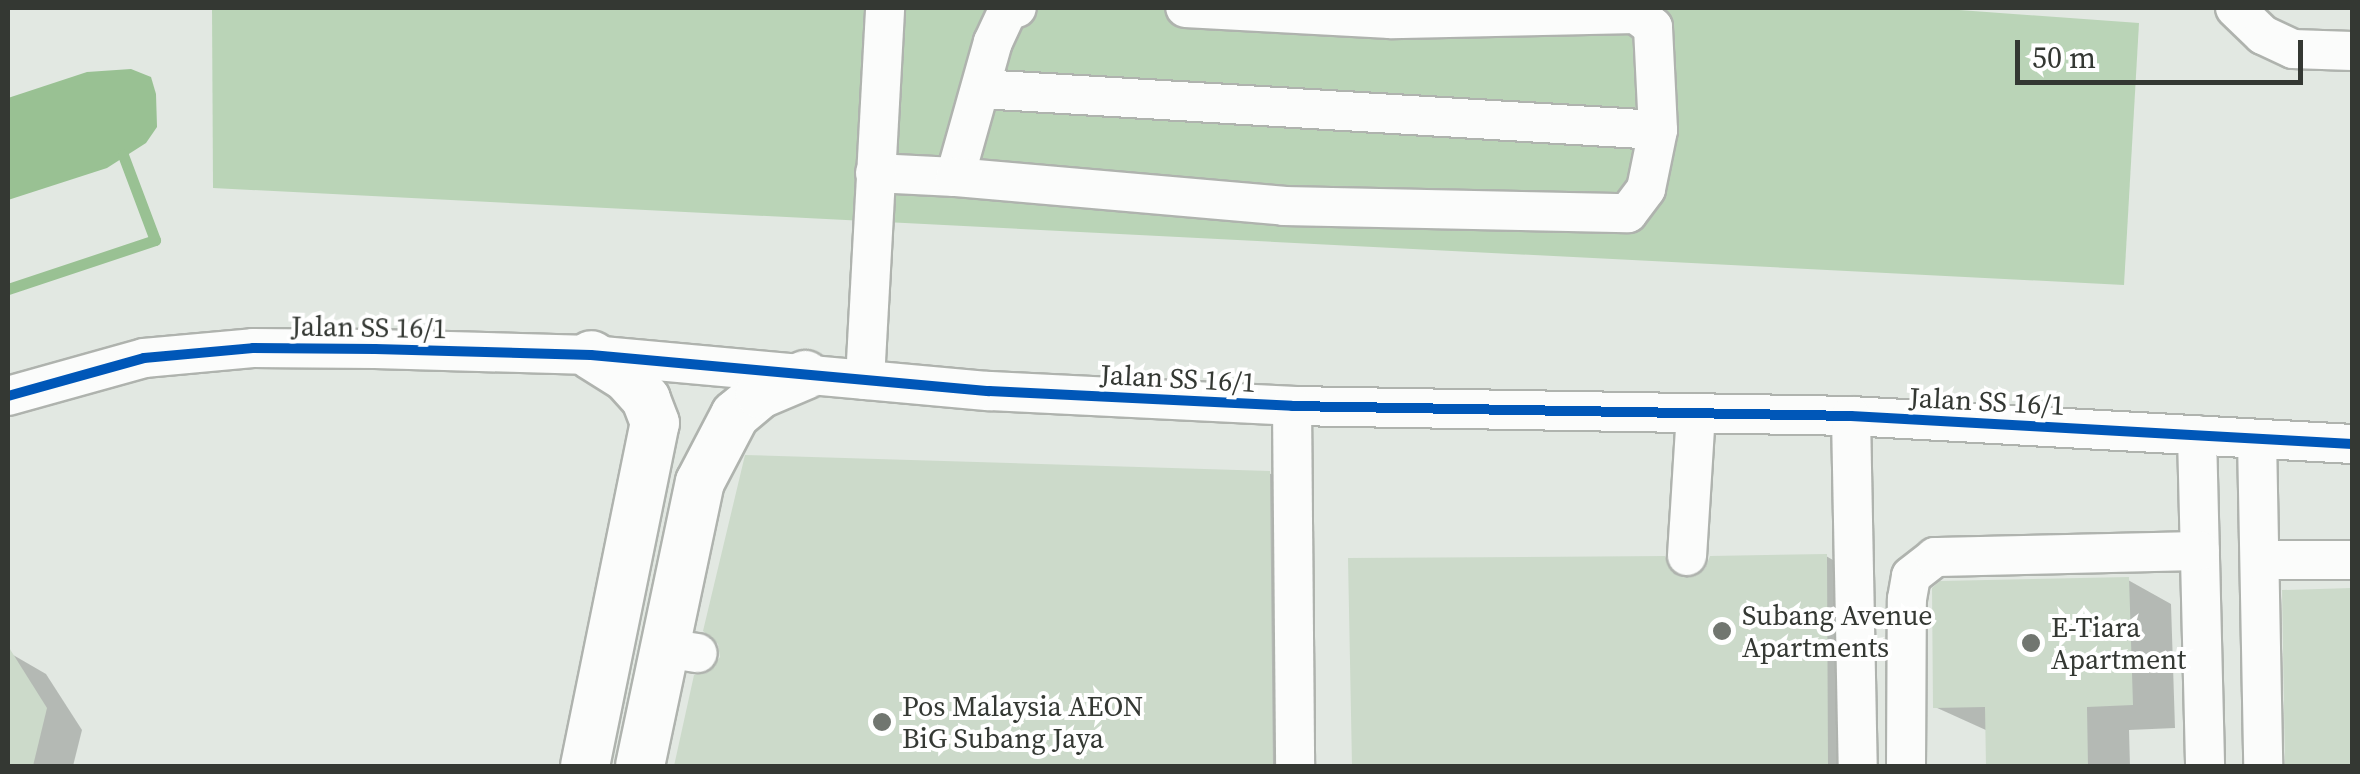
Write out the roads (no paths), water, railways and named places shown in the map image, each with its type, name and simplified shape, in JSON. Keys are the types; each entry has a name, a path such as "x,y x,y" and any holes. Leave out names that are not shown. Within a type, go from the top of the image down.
{"main road":[{"path":"585,766 656,423 636,388 591,355"},
{"path":"640,766 682,651 700,482 734,415 760,394 806,375"}],"street":[{"path":"865,380 885,8"},
{"path":"955,177 993,42 1008,10 1017,8"},
{"path":"875,173 1284,206 1628,213 1646,189 1658,130 1653,28 1636,14 1390,19 1185,8"},
{"path":"2234,8 2262,35 2294,49 2352,51"},
{"path":"981,90 1658,130"},
{"name":"Jalan SS 16/1","path":"8,396 144,358 252,348 591,355 865,380 1292,406 1851,416 2352,444"},
{"path":"1292,406 1295,766"},
{"path":"1686,556 1696,413"},
{"path":"1851,416 1858,766"},
{"path":"2197,435 2206,766"},
{"path":"2258,438 2263,766"},
{"path":"1906,766 1907,599 1911,576 1935,558 2200,551"},
{"path":"2260,560 2352,560"}],"waterway":[{"path":"8,289 155,240 123,155"}],"place":[{"name":"Subang Avenue Apartments","path":"1722,631"},
{"name":"E-Tiara Apartment","path":"2031,643"},
{"name":"Pos Malaysia AEON BiG Subang Jaya","path":"882,722"}]}
